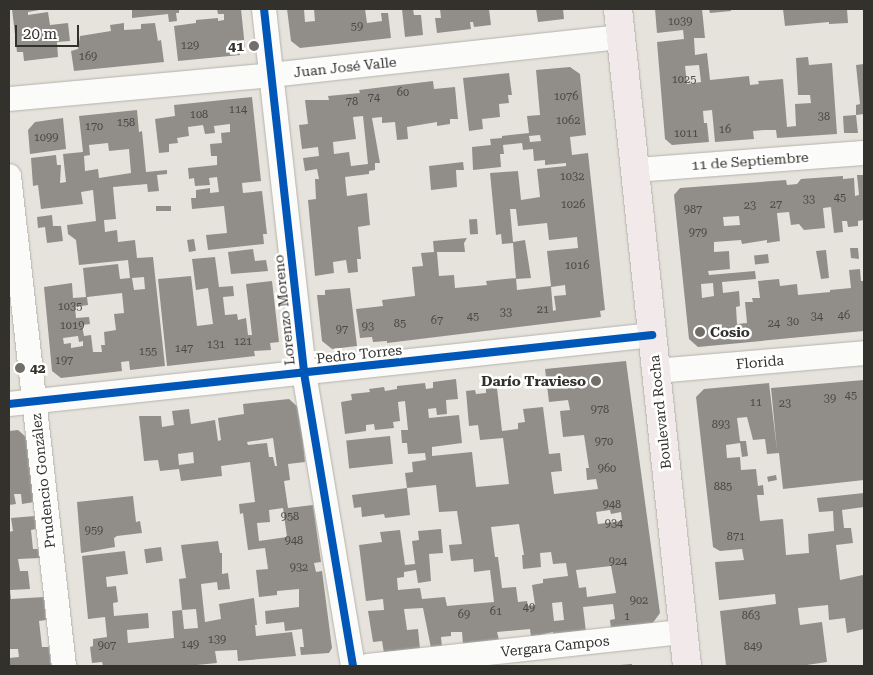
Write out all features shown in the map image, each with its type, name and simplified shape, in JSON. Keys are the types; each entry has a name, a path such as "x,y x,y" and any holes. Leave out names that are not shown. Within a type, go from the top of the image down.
{"main road":[{"name":"Boulevard Rocha","path":"618,9 687,666"}],"street":[{"name":"Lorenzo Moreno","path":"264,9 304,373 353,666"},
{"name":"Juan José Valle","path":"9,99 271,75 621,37"},
{"name":"11 de Septiembre","path":"636,170 864,153"},
{"name":"Prudencio González","path":"9,176 64,666"},
{"name":"Pedro Torres","path":"9,404 652,335"},
{"name":"Florida","path":"656,371 864,353"},
{"name":"Vergara Campos","path":"368,666 683,632"}],"building":[{"path":"12,9 45,9 28,12 28,15 48,12 50,25 68,23 70,41 57,42 58,57 24,61 23,52 17,52"},
{"path":"132,9 179,9 179,13 176,13 177,21 169,22 168,14 132,18"},
{"path":"217,9 241,9 245,48 239,49 240,55 178,61 174,26 196,23 196,20 218,18 218,21 224,20 224,14 218,14"},
{"path":"287,9 304,9 305,22 315,21 314,9 365,9 367,23 382,21 381,13 388,13 391,38 300,48 291,41"},
{"path":"402,9 413,9 414,15 421,15 423,35 405,37"},
{"path":"440,9 489,9 491,25 474,27 473,22 470,22 471,29 437,33 435,18 441,18"},
{"path":"536,9 563,9 564,19 538,22"},
{"path":"655,9 702,9 705,38 694,38 695,55 707,53 710,80 749,76 750,85 759,84 758,81 783,79 787,127 796,126 795,104 811,103 810,95 798,95 796,58 808,57 809,65 832,63 837,134 777,138 776,130 765,130 753,131 754,139 715,142 712,110 703,111 704,123 707,123 709,142 672,145 665,139 657,42 684,39 683,30 657,33","holes":["699,65 701,82 687,84 685,66"]},
{"path":"709,9 731,9 731,11 710,13"},
{"path":"783,9 847,9 848,23 829,24 829,22 785,26"},
{"path":"124,23 124,30 141,29 141,24 155,23 158,41 161,40 164,62 74,71 71,51 78,49 80,36 111,31 110,25"},
{"path":"864,64 864,114 856,115 856,105 860,104 856,65"},
{"path":"570,67 580,74 586,135 570,137 572,155 588,153 605,310 600,311 601,317 387,343 387,341 373,342 372,337 360,338 356,309 383,306 382,300 415,296 412,267 423,266 421,253 434,252 433,241 467,238 464,243 465,252 437,252 439,276 454,275 455,288 487,285 486,281 516,278 513,243 502,244 501,234 496,235 490,173 518,171 521,200 540,197 537,169 566,166 566,163 545,165 545,160 534,161 533,149 523,150 522,143 503,145 504,154 500,154 501,167 473,170 472,147 491,145 490,139 502,138 502,136 529,133 527,116 540,115 536,70","holes":["540,135 541,141 530,142 529,136","510,209 516,209 518,226 547,223 549,240 577,237 578,248 547,251 551,286 517,290 516,279 531,278 525,240 513,242","565,285 566,295 554,296 556,310 553,311 551,287"]},
{"path":"509,73 512,95 508,95 509,103 499,104 500,117 482,119 483,129 469,131 463,78"},
{"path":"433,81 434,89 455,87 458,119 450,119 450,124 437,126 437,122 407,127 408,139 397,140 395,122 382,123 382,117 372,118 380,163 375,163 375,170 369,171 369,174 345,177 347,196 367,193 370,225 358,227 361,259 357,259 358,272 348,273 346,260 333,262 334,273 315,276 308,200 316,199 315,179 319,179 317,169 305,171 303,158 319,156 318,147 302,149 299,125 308,124 305,100 329,100 328,96 360,93 359,90","holes":["363,116 368,164 351,166 349,152 334,154 333,142 356,139 353,117"]},
{"path":"252,97 261,181 242,183 243,193 262,191 267,234 263,234 264,244 208,250 206,235 227,233 224,206 192,209 191,198 196,198 196,190 210,188 210,193 219,192 217,177 209,178 210,185 195,186 194,178 189,179 188,168 217,165 217,156 211,156 210,144 222,143 221,133 230,132 230,124 214,126 215,133 205,134 203,125 188,127 189,136 177,138 178,143 169,144 169,152 159,153 155,119 175,116 174,105"},
{"path":"137,110 139,132 142,131 146,172 167,170 167,174 157,175 159,191 148,192 147,184 113,187 116,219 104,220 105,232 117,230 118,242 135,240 137,258 153,257 165,366 130,370 129,361 121,362 122,371 61,378 52,371 44,287 72,283 73,298 86,297 83,268 118,264 120,279 130,278 128,260 79,265 76,240 68,234 67,225 96,221 93,190 81,192 83,204 41,209 38,185 33,186 31,158 56,155 57,165 61,165 60,183 66,182 63,154 83,152 79,116","holes":["108,143 109,151 129,149 131,173 99,178 98,169 85,171 84,156 90,155 89,145","144,277 145,289 134,290 132,278","122,293 124,313 114,314 116,330 104,332 105,345 101,345 102,352 93,352 91,335 84,336 82,325 90,324 89,317 76,318 75,307 88,305 87,297","78,336 79,342 83,341 83,346 71,348 71,343 64,344 63,338"]},
{"path":"856,115 858,133 844,133 843,116"},
{"path":"63,118 66,149 30,154 28,130 35,122"},
{"path":"463,162 464,170 456,170 457,187 431,190 429,166"},
{"path":"857,175 864,175 864,220 858,221 858,226 848,227 847,221 842,221 843,232 834,233 831,207 823,208 825,228 804,230 799,224 791,225 789,212 777,213 780,241 767,243 767,240 742,244 741,240 714,242 714,252 729,251 730,269 708,271 709,275 755,271 756,279 722,282 723,293 739,291 740,306 736,307 737,324 747,323 745,302 753,302 752,298 760,298 758,281 779,279 780,286 797,284 798,295 830,292 830,290 851,288 849,270 860,269 861,281 864,281 864,331 698,347 689,339 674,195 680,188 786,180 787,185 797,184 801,179 843,176 843,179 854,178 855,196 859,195","holes":["739,216 740,225 724,226 723,217","713,283 714,296 702,298 701,284"]},
{"path":"156,206 171,206 171,211 156,211"},
{"path":"52,215 53,226 61,226 63,241 47,243 45,227 38,228 37,217"},
{"path":"477,219 478,234 470,235 469,220"},
{"path":"194,239 196,251 189,252 187,240"},
{"path":"850,248 858,248 859,259 851,258"},
{"path":"253,249 255,261 266,260 268,271 231,274 228,252"},
{"path":"826,250 829,278 821,279 816,251"},
{"path":"768,254 769,263 755,264 754,255"},
{"path":"215,257 219,287 233,286 234,296 223,297 225,315 237,314 238,320 246,318 248,335 252,335 246,284 272,281 279,342 270,343 271,350 254,351 255,356 167,366 158,279 191,276 197,326 213,324 208,288 196,290 192,259"},
{"path":"350,288 357,346 332,349 322,341 317,295 325,295 325,290"},
{"path":"626,361 660,613 652,624 611,629 610,620 615,619 613,604 583,607 586,632 553,635 553,632 531,637 530,629 497,632 499,640 463,645 462,632 451,632 451,636 441,637 442,647 431,648 423,608 404,609 407,630 418,629 420,649 384,653 382,641 373,642 368,611 384,610 383,599 366,601 359,545 382,542 380,532 400,530 405,565 415,564 412,541 419,540 418,531 441,529 443,553 429,554 431,581 418,583 416,570 404,572 404,577 397,578 398,590 420,588 422,599 445,597 447,606 494,602 490,570 474,572 473,559 451,561 449,545 462,544 457,511 439,512 436,485 407,488 405,473 413,472 412,462 426,460 425,453 408,454 407,443 402,443 401,430 408,430 405,401 398,402 400,421 393,422 394,428 375,430 374,424 366,425 366,431 345,434 341,402 352,400 351,394 370,392 369,389 384,387 385,391 397,389 397,386 425,383 426,389 433,388 433,382 456,379 458,399 446,400 447,414 437,415 436,408 428,409 429,418 459,415 462,443 432,447 432,456 472,452 476,487 509,484 503,438 480,440 478,425 469,426 466,391 475,390 476,394 486,393 486,389 497,388 502,431 518,429 518,423 525,422 523,409 543,407 549,454 560,453 562,471 551,472 554,494 598,489 596,479 587,480 586,468 589,468 584,435 563,437 560,411 570,410 568,400 549,402 545,369","holes":["610,510 611,514 621,512 622,521 598,524 596,512","519,524 524,555 522,555 523,569 541,567 540,553 551,552 553,564 566,563 568,576 543,579 543,583 532,585 535,605 528,606 527,601 518,602 516,587 502,588 498,557 495,557 491,527","611,566 616,593 587,597 586,587 579,588 576,570","562,602 564,620 554,621 552,603"]},
{"path":"864,380 864,480 783,489 779,453 767,454 765,439 753,440 747,417 737,418 740,441 746,441 748,456 742,457 740,443 726,445 727,458 740,457 741,470 756,469 758,486 763,485 764,495 757,495 760,521 783,519 786,555 809,553 808,534 834,531 833,511 819,512 817,498 864,493 864,507 842,510 844,528 851,528 853,543 836,545 840,580 863,575 864,629 847,633 845,618 829,620 828,605 798,608 800,625 822,622 827,662 800,666 726,666 720,611 776,604 775,594 719,600 715,562 744,560 742,549 720,551 713,547 696,397 704,389 769,383 777,450 771,388"},
{"path":"289,399 300,409 305,462 288,464 290,480 284,481 288,508 313,505 321,562 314,563 316,572 322,571 332,648 329,653 301,655 300,647 304,647 302,629 285,631 284,622 266,624 265,611 299,607 299,589 277,591 277,595 259,597 256,570 268,569 265,548 248,550 243,513 240,514 239,504 255,502 250,462 221,466 222,476 181,481 179,469 160,471 158,460 144,461 139,416 161,416 162,427 174,425 172,411 189,409 191,424 215,420 218,441 221,440 218,418 244,414 243,404","holes":["273,438 277,466 275,466 273,457 269,457 267,443 248,445 247,442","193,452 194,463 179,465 178,454","283,508 287,537 259,541 257,523 270,522 269,510"]},
{"path":"18,430 26,437 34,502 22,504 21,494 14,494 16,504 9,505 9,431"},
{"path":"390,436 393,464 349,468 346,441"},
{"path":"776,475 777,480 768,482 767,477"},
{"path":"407,488 410,515 385,518 384,514 362,517 361,507 354,508 352,495"},
{"path":"133,496 136,522 140,521 142,533 117,536 114,538 115,547 81,553 77,502"},
{"path":"35,516 36,529 31,530 33,549 38,549 40,558 18,559 20,571 28,571 30,589 10,590 11,599 44,597 46,620 39,621 42,647 49,647 51,666 9,666 9,658 19,657 18,649 9,649 9,532 13,531 11,518"},
{"path":"218,541 220,553 222,553 222,574 228,573 230,589 218,590 217,582 201,584 205,622 221,619 219,604 254,598 257,625 255,625 256,636 292,632 296,656 238,661 237,650 215,651 217,663 187,666 103,666 102,662 92,663 90,647 93,646 93,639 107,637 105,617 88,619 82,556 125,551 128,574 106,577 107,587 116,586 118,602 113,603 114,616 148,613 149,628 127,630 128,643 174,638 172,611 182,610 179,579 186,578 181,545","holes":["196,609 198,628 184,629 182,610"]},
{"path":"161,547 163,561 146,563 144,549"},
{"path":"632,664 632,666 620,666 620,665"}],"cycle path":[{"path":"264,9 304,373 353,666"},
{"path":"9,404 652,335"}],"place":[{"name":"41","path":"254,46"},
{"name":"Cosio","path":"700,332"},
{"name":"42","path":"20,368"},
{"name":"Darío Travieso","path":"596,381"}]}
